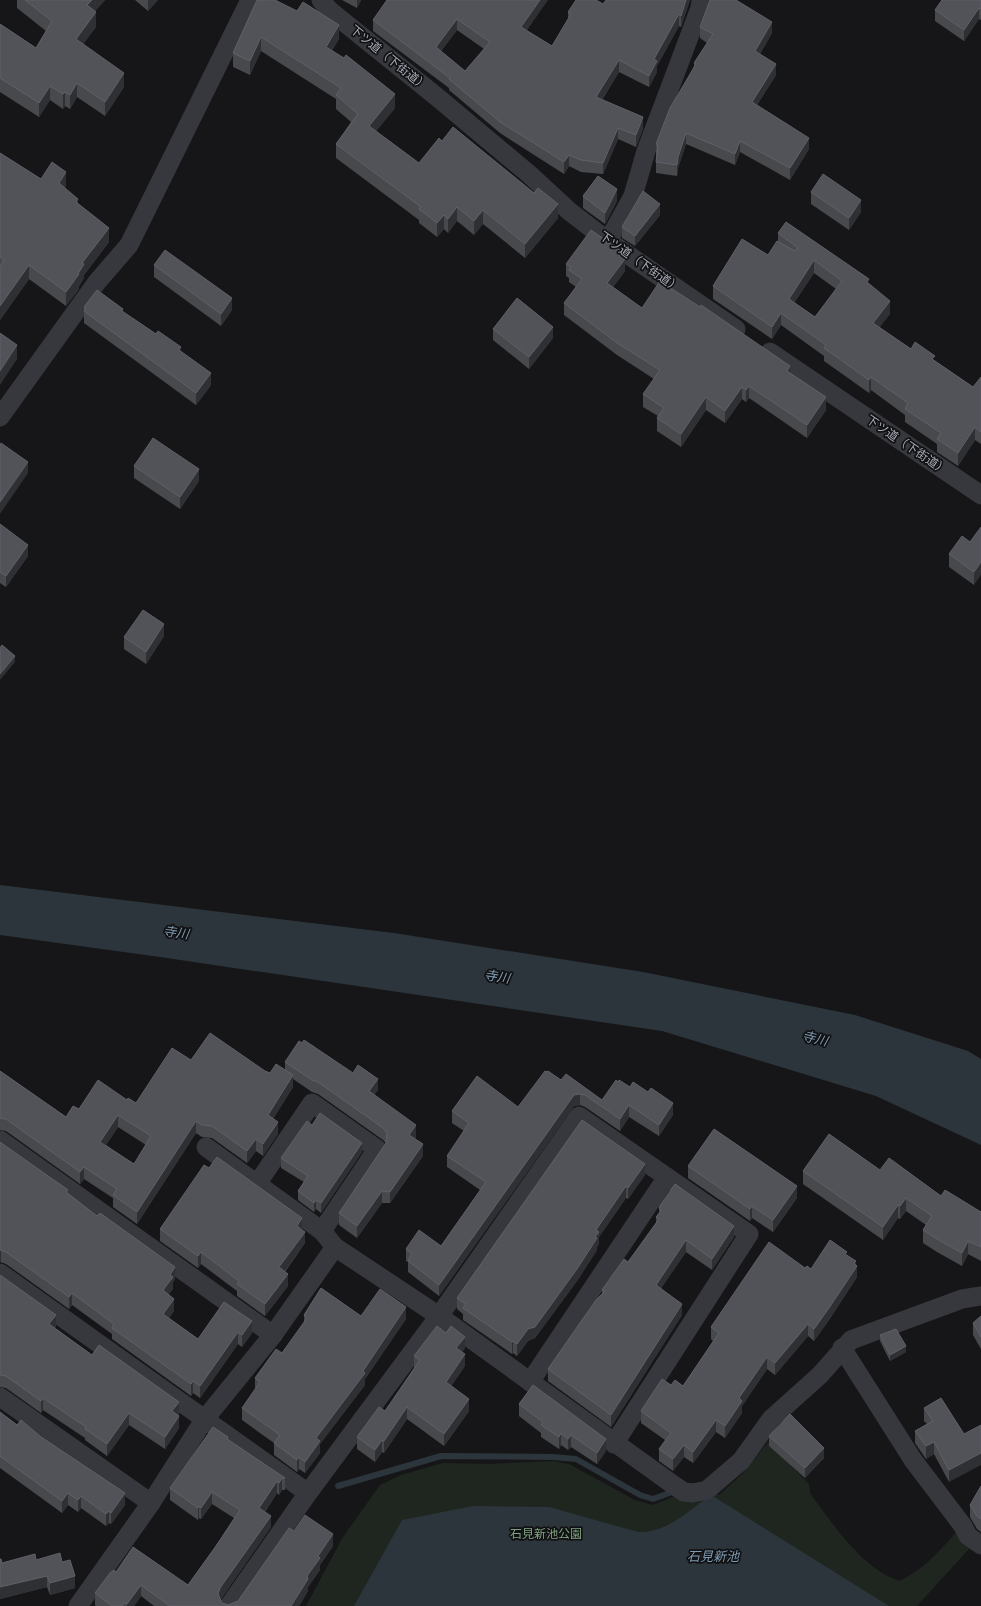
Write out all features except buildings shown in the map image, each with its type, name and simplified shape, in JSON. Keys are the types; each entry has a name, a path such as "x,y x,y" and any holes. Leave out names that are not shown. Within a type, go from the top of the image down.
{"street":[{"path":"0,416 97,282 129,245 250,0"},
{"name":"下ツ道（下街道）","path":"322,0 329,10 437,97 529,174 569,211 608,241 754,342 981,495"},
{"path":"608,241 633,196 646,152 700,8 701,0"},
{"path":"257,1184 312,1103 376,1150 322,1232"},
{"path":"229,1606 308,1493 439,1316 578,1116 749,1234 614,1444"},
{"path":"0,1140 273,1335"},
{"path":"206,1147 322,1232 336,1247 439,1316 614,1444 684,1492 699,1492 706,1490 741,1461 771,1419 820,1375 842,1348 851,1340 962,1299 981,1296"},
{"path":"530,1382 667,1177"},
{"path":"78,1606 151,1503 204,1420 273,1335 336,1247"},
{"path":"0,1273 308,1493"},
{"path":"842,1348 913,1460 963,1526 968,1536 981,1545"},
{"path":"0,1397 151,1503"}],"green space":[{"name":"石見新池公園","path":"768,1442 809,1484 810,1493 849,1544 873,1567 886,1575 900,1581 918,1570 944,1546 958,1530 969,1549 917,1606 306,1606 343,1537 380,1485 401,1475 443,1463 489,1464 553,1461 569,1464 635,1500 653,1505 677,1495 696,1503 713,1492 719,1495 741,1475"}],"water":[{"name":"寺川","path":"0,885 394,933 643,972 855,1015 968,1051 981,1059 981,1145 876,1096 662,1031 0,935"},
{"name":"石見新池","path":"711,1495 889,1606 354,1606 402,1520 473,1506 549,1507 638,1532 658,1529 668,1525"}],"waterway":[{"path":"338,1486 441,1456 553,1457 576,1459 640,1495 653,1499 672,1492"}]}
